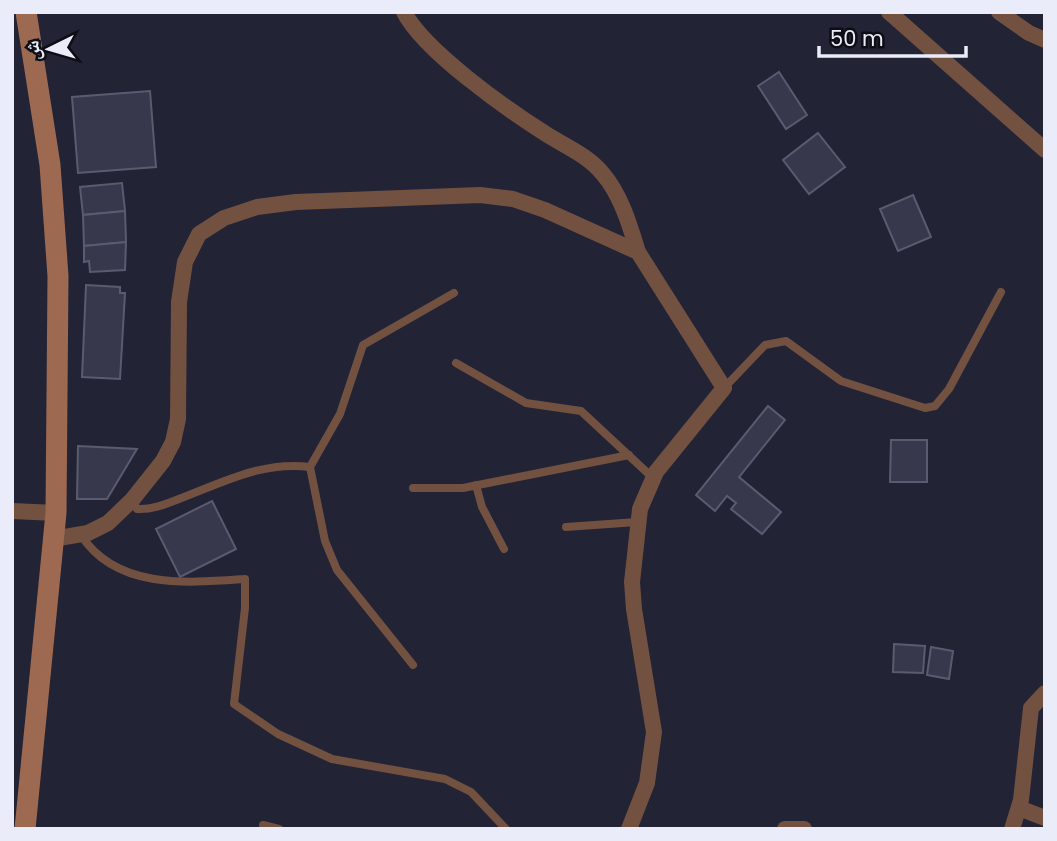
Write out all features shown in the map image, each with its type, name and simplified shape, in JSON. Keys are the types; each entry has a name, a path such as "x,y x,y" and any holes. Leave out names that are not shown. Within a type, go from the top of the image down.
{"main road":[{"path":"24,829 56,513 57,242 45,123 26,12"}],"street":[{"path":"404,12 419,36 435,50 519,117 590,161 603,173 625,214 638,252 724,388 646,488 637,523 632,582 634,609 654,732 647,783 629,829"},
{"path":"889,12 1045,150"},
{"path":"999,12 1028,33 1045,40"},
{"path":"53,539 81,534 108,523 132,500 173,442 178,419 179,302 185,262 199,234 223,218 257,207 296,202 480,195 513,199 545,210 638,252"},
{"path":"12,511 56,513"},
{"path":"1012,829 1019,808 1031,708 1045,693"},
{"path":"1019,808 1045,818"},
{"path":"785,829 804,829"}],"lane":[{"path":"724,388 765,345 786,341 830,375 852,386 925,408 935,407 949,389 1001,292"},
{"path":"413,666 337,570 325,541 310,467 340,414 363,345 454,293"},
{"path":"456,363 526,403 581,411 653,478"},
{"path":"413,488 476,485 629,455"},
{"path":"132,500 137,509 156,508 263,467 310,467"},
{"path":"476,485 482,508 504,549"},
{"path":"566,527 637,523"},
{"path":"81,534 93,552 135,575 175,582 245,579 245,608 234,704 278,734 332,759 445,779 462,785 506,829"},
{"path":"263,825 279,829"}],"building":[{"path":"779,72 807,115 786,129 758,86"},
{"path":"150,91 156,167 78,173 72,97"},
{"path":"818,133 845,167 809,194 783,160"},
{"path":"122,183 125,211 83,215 80,187"},
{"path":"913,195 931,237 898,251 880,209"},
{"path":"125,211 126,242 84,246 83,215"},
{"path":"126,242 125,270 90,272 89,261 84,262 84,246"},
{"path":"86,285 120,287 120,293 125,293 120,379 82,377"},
{"path":"768,406 785,420 739,477 781,512 762,534 731,509 736,503 727,496 715,511 696,495"},
{"path":"891,440 927,440 927,482 890,482"},
{"path":"78,446 137,449 107,499 77,499"},
{"path":"212,501 236,549 180,577 156,529"},
{"path":"894,644 925,646 923,673 893,672"},
{"path":"931,647 953,651 949,679 927,675"}]}
